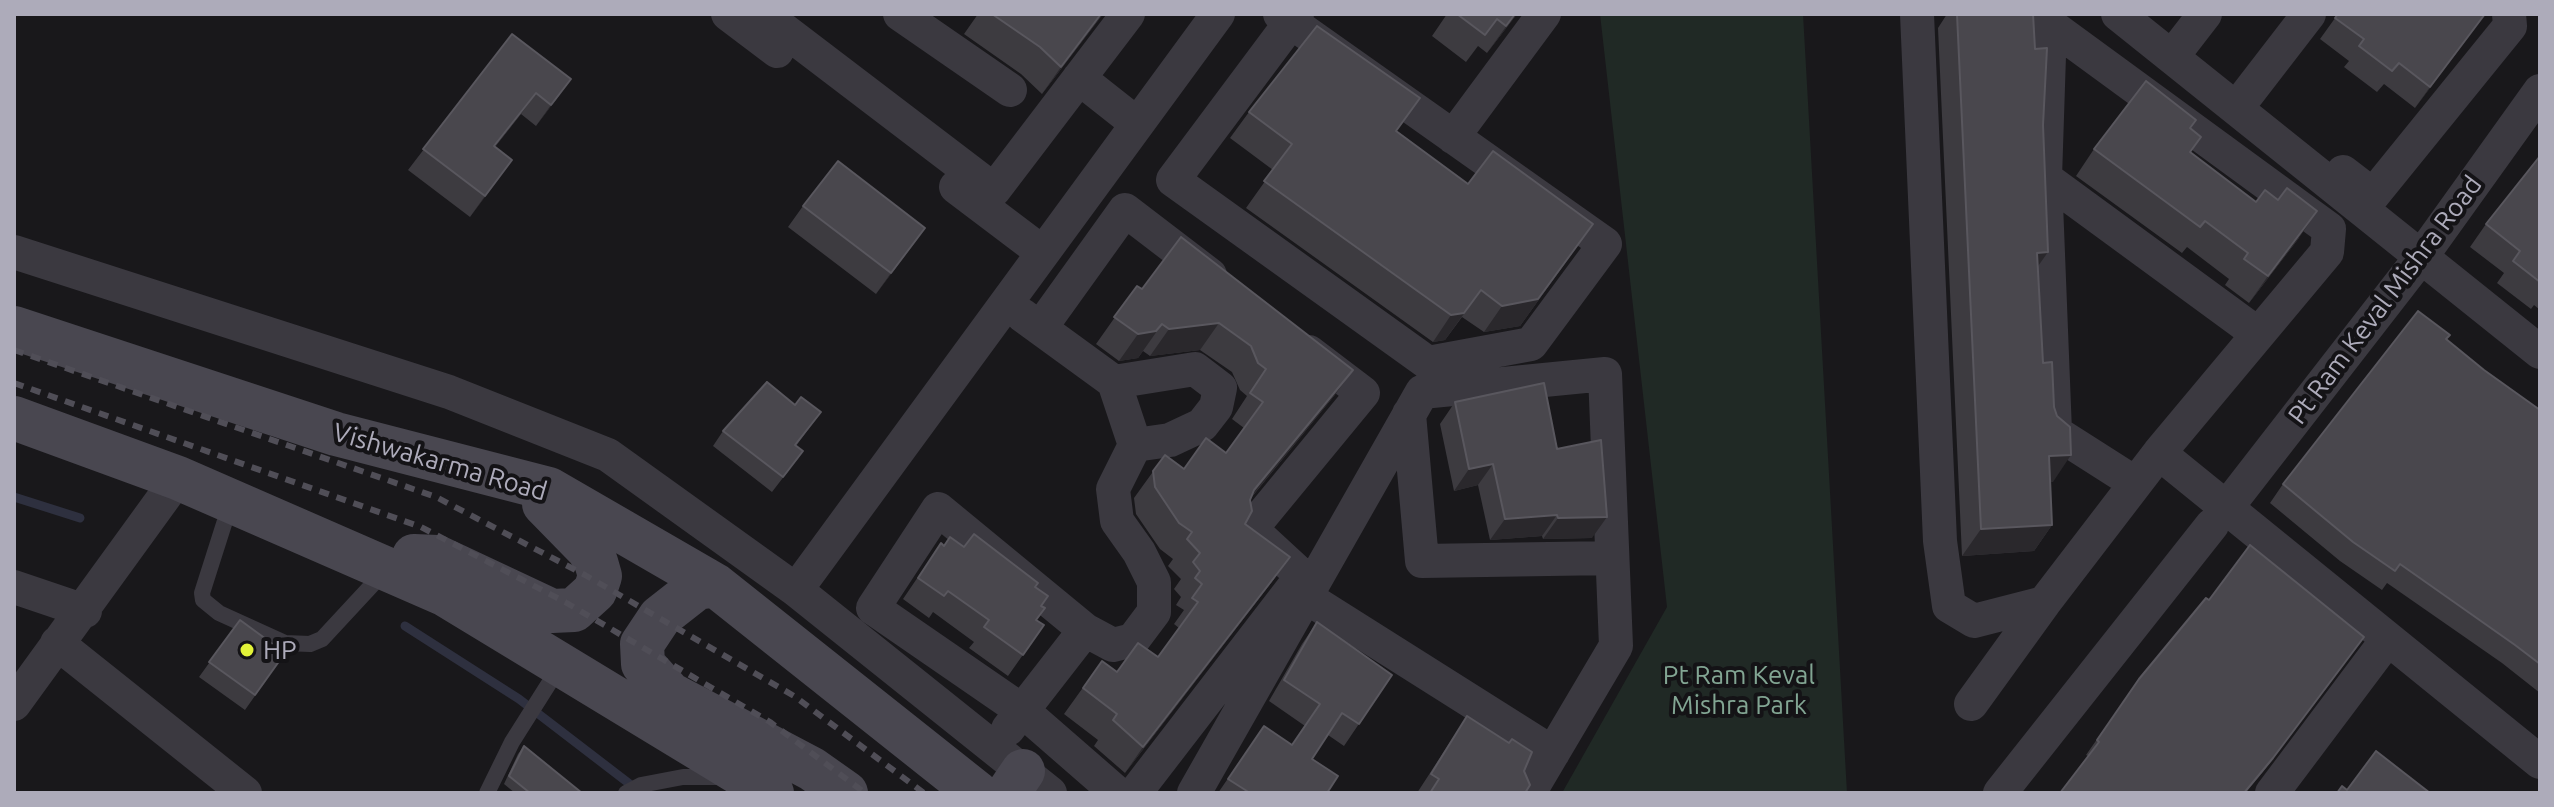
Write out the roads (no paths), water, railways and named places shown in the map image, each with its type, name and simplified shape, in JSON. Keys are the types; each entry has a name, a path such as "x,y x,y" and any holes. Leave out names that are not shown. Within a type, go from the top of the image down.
{"main road":[{"name":"Vishwakarma Road","path":"14,328 336,434 549,489 715,585 977,793"},
{"path":"14,418 178,478 444,594 759,785"},
{"path":"387,568 416,555 428,554 552,611 574,610 595,591 600,576 596,562 588,549 547,508 538,486"},
{"path":"715,585 697,588 660,617 642,644 643,664 670,694 812,769 846,793"}],"street":[{"path":"728,14 1042,252"},
{"path":"900,14 1010,90"},
{"path":"776,18 994,190 1128,14"},
{"path":"796,590 1218,14"},
{"path":"1453,137 1544,14"},
{"path":"1917,14 1940,541 1949,606 1974,621 2044,603"},
{"path":"2118,14 2209,77 2421,257 2540,352"},
{"path":"2146,14 2181,45 2209,77 2245,97 2373,195 2510,26 2509,14"},
{"path":"2181,45 2205,14"},
{"path":"2245,97 2309,14"},
{"path":"1290,17 1605,244 1531,344 1428,363 1173,180 1290,17"},
{"path":"2043,20 2045,178 2055,432 2135,483"},
{"path":"1971,704 2135,483 2327,252 2329,229 2043,20"},
{"path":"1079,78 1136,123"},
{"name":"Pt Ram Keval Mishra Road","path":"2000,793 2421,257 2540,91"},
{"path":"2045,178 2258,334"},
{"path":"1041,327 1125,210 1238,297"},
{"path":"14,252 449,392 608,455 796,590 1018,776"},
{"path":"1005,303 1114,382 1135,445 1113,489 1117,521 1139,552 1154,582 1154,612 1133,640 1113,645 1085,630 938,509 873,608 1024,712 1117,793"},
{"path":"1135,793 1302,576 1251,529 1363,393 1288,336"},
{"path":"1114,382 1195,369 1220,388 1216,407 1202,425 1170,440 1135,445"},
{"path":"1194,793 1422,392 1605,374 1616,646 1529,793"},
{"path":"1409,414 1422,561 1612,558"},
{"path":"2159,453 2219,516 2387,640 2540,762"},
{"path":"14,704 57,643 85,611 178,478"},
{"path":"14,587 85,611"},
{"path":"1306,597 1553,753"},
{"path":"1018,776 1024,712 1085,630"},
{"path":"2272,793 2387,640"},
{"path":"57,643 245,793"}],"lane":[{"path":"231,500 202,593 203,600 219,613 285,643 297,645 322,639 387,568"},
{"path":"487,793 561,665"},
{"path":"632,790 683,777 759,785"}],"waterway":[{"path":"14,497 80,518"},
{"path":"405,626 519,699 635,788"}],"railway":[{"path":"14,350 436,497 585,575 794,696 924,793"},
{"path":"14,383 421,527 565,602 770,722 865,793"}],"place":[{"name":"HP","path":"247,650"}],"park label":[{"name":"Pt Ram Keval Mishra Park","path":"1739,690"}]}
